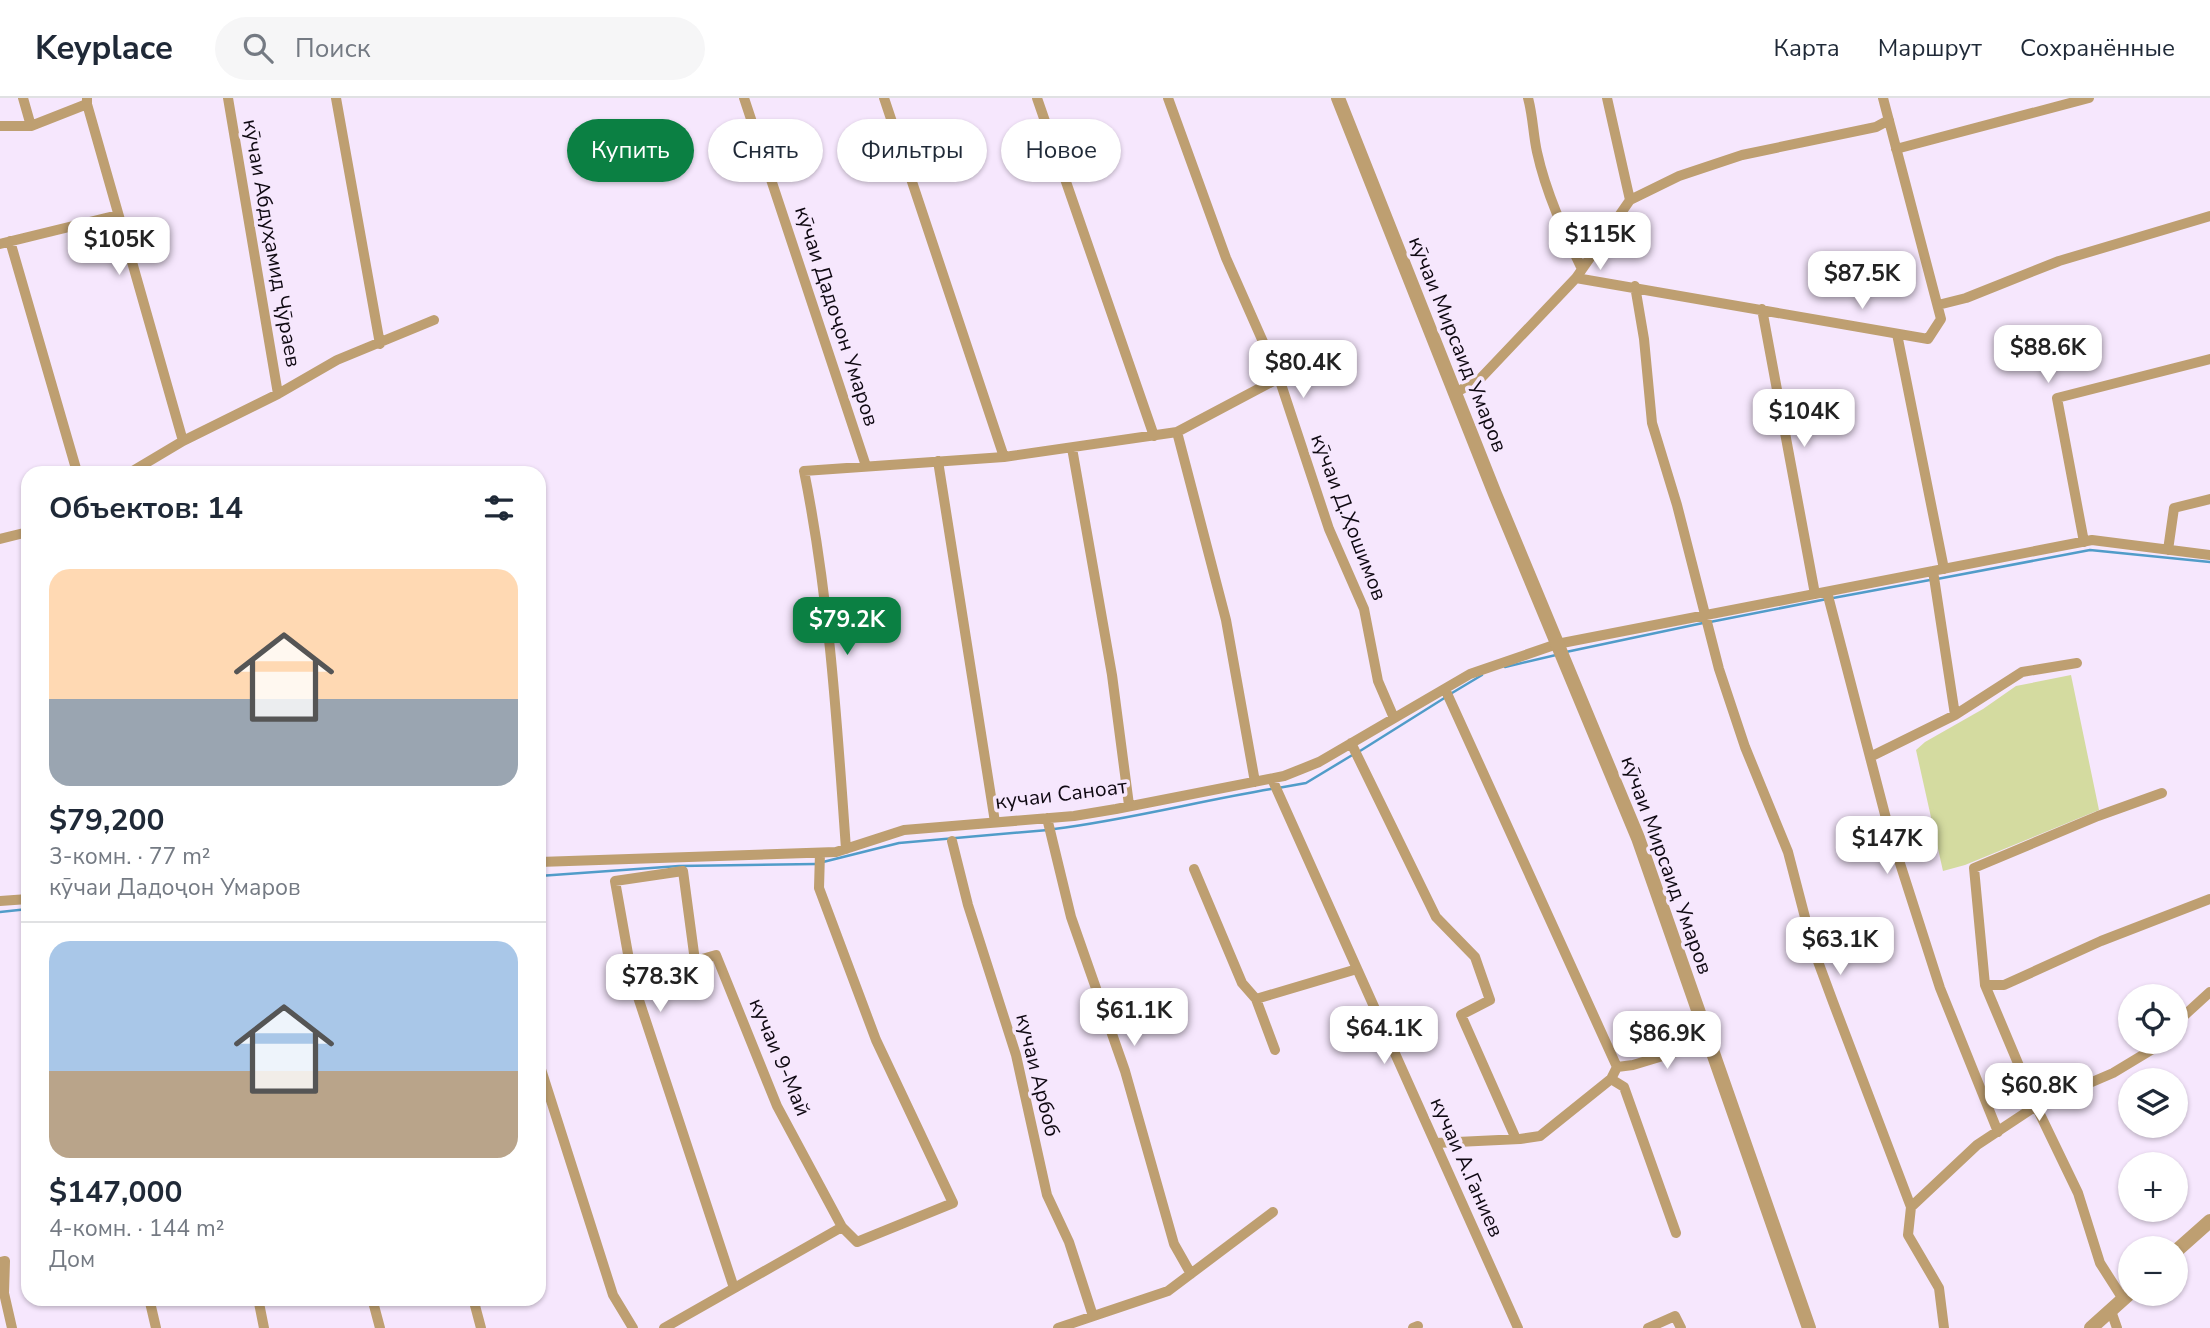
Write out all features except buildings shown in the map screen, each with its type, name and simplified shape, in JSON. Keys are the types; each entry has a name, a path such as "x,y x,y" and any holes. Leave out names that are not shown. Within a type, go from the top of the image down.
{"street":[{"path":"23,98 31,125"},
{"name":"кӯчаи Абдуҳамид Ҷӯраев","path":"228,98 278,394"},
{"path":"336,98 380,344"},
{"name":"кӯчаи Дадоҷон Умаров","path":"744,98 866,466"},
{"path":"884,98 1004,457"},
{"path":"1037,98 1154,436"},
{"name":"кӯчаи Д.Ҳошимов","path":"1168,98 1227,258 1279,378 1329,529 1364,608 1378,681 1394,718"},
{"name":"кӯчаи Мирсаид Умаров","path":"1338,98 1455,393 1638,838 1809,1328"},
{"path":"1528,98 1534,118 1537,151 1559,222 1579,274"},
{"path":"1607,98 1630,200"},
{"path":"1579,274 1928,339 1941,319 1883,98"},
{"path":"1896,149 2089,98"},
{"path":"0,126 31,125 87,101 183,441"},
{"path":"1455,393 1480,379 1579,274 1630,200 1679,176 1742,155 1876,127 1889,120"},
{"path":"75,466 5,242 118,215"},
{"path":"1938,305 1966,299 2059,261 2210,216"},
{"path":"1635,286 1644,338 1651,423 1677,505 1705,620 1745,747 1788,852 1817,959 1911,1207 1908,1235 1939,1288 1944,1328"},
{"path":"1762,309 1825,596 1888,825 1940,988 1998,1132"},
{"path":"141,466 337,360 434,320"},
{"path":"1897,334 1938,570 1955,715"},
{"path":"2084,542 2057,398 2210,359"},
{"path":"846,849 833,674 814,520 804,471 1004,457 1177,432 1279,378"},
{"path":"1177,432 1226,620 1255,782"},
{"path":"1072,448 1112,675 1129,805"},
{"path":"938,461 995,822"},
{"path":"2168,550 2174,508 2210,499"},
{"path":"0,539 21,533"},
{"name":"кучаи Саноат","path":"546,862 819,859 904,830 995,822 1049,826 1084,814 1255,782 1275,785 1284,776 1354,750 1394,718 1447,693 1470,674 1560,650 2092,540 2210,555"},
{"path":"1870,757 1955,715 2022,672 2077,663"},
{"path":"1447,693 1617,1067"},
{"path":"1354,750 1436,917 1475,957 1490,1000 1461,1015 1516,1139"},
{"name":"кучаи А.Ганиев","path":"1275,785 1518,1328"},
{"path":"2118,1285 2100,1263 2078,1193 2036,1106 1985,985 1974,868 2098,816 2162,793"},
{"path":"1049,826 1072,917 1125,1071 1174,1244 1191,1274"},
{"name":"кучаи Арбоб","path":"952,841 968,905 1016,1055 1047,1195 1069,1242 1093,1316"},
{"path":"664,1328 842,1227 858,1242 953,1203 876,1040 819,888 819,859"},
{"path":"1194,869 1242,982 1256,999 1275,1050"},
{"name":"кучаи 9-Май","path":"734,1288 633,982 615,881 683,871 695,961 716,956 777,1107 842,1227"},
{"path":"1985,985 2004,985 2101,941 2210,898"},
{"path":"0,901 21,900"},
{"path":"1256,999 1357,969"},
{"path":"2188,1012 2210,992"},
{"path":"1617,1067 1633,1065 1709,1042"},
{"path":"1911,1207 1977,1145 2036,1106 2113,1073 2144,1054"},
{"path":"1436,1143 1540,1136 1611,1079 1617,1067"},
{"path":"1611,1079 1624,1087 1676,1233"},
{"path":"546,1085 613,1295 634,1328"},
{"path":"1058,1328 1168,1291 1273,1212"},
{"path":"2188,1240 2210,1221"},
{"path":"0,1262 5,1261 4,1293 12,1328"},
{"path":"2091,1328 2118,1304"},
{"path":"151,1306 156,1328"},
{"path":"260,1306 264,1328"},
{"path":"374,1306 380,1328"},
{"path":"475,1306 481,1328"},
{"path":"2110,1311 2117,1328"},
{"path":"1648,1328 1675,1316 1681,1328"}],"green space":[{"path":"2071,675 2099,810 1965,865 1943,871 1916,750 2016,686"}],"waterway":[{"path":"1937,579 2090,550 2210,562"},
{"path":"1833,598 1930,580"},
{"path":"1710,622 1827,599"},
{"path":"1566,652 1703,623"},
{"path":"1505,667 1556,655"},
{"path":"1452,693 1482,675"},
{"path":"1360,751 1446,697"},
{"path":"1278,788 1306,783 1354,754"},
{"path":"1054,829 1109,821 1271,789"},
{"path":"823,862 899,843 1048,830"},
{"path":"546,876 679,866 816,864"},
{"path":"0,912 21,910"}]}
